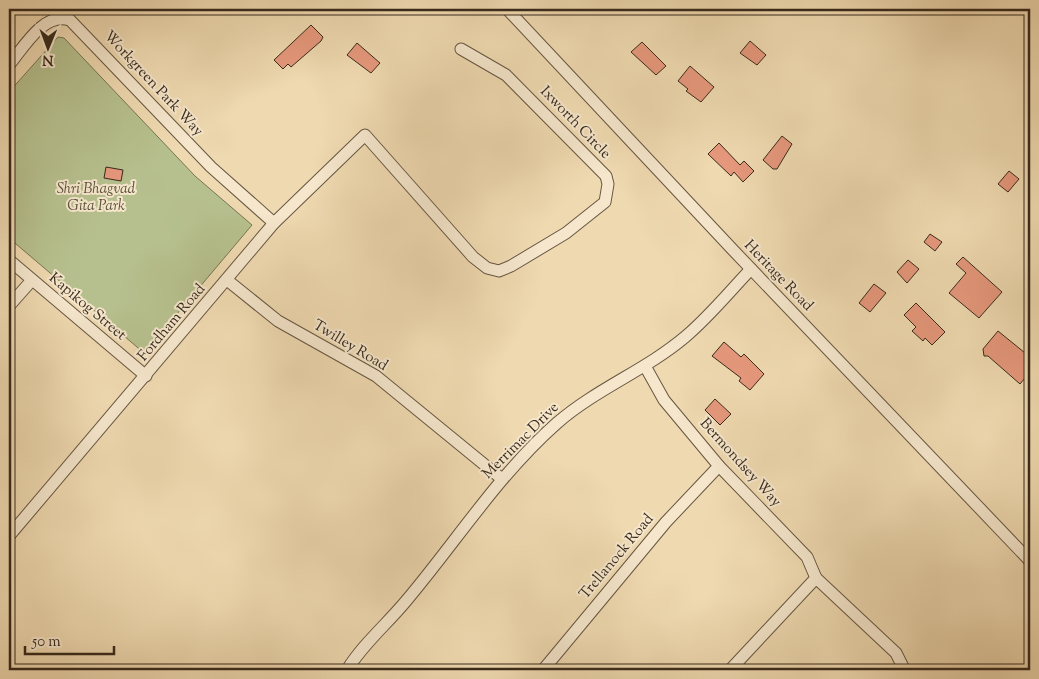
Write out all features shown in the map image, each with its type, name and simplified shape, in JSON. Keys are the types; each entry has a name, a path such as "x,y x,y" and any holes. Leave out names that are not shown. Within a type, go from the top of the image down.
{"street":[{"name":"Heritage Road","path":"507,9 751,269 1030,561"},
{"name":"Workgreen Park Way","path":"9,65 41,26 56,18 70,20 210,167 274,223"},
{"name":"Ixworth Circle","path":"365,135 473,257 487,268 499,271 511,266 566,234 593,213 605,202 608,184 606,176 506,75 461,49"},
{"name":"Fordham Road","path":"9,536 274,223 365,135"},
{"name":"Kapikog Street","path":"9,260 146,376"},
{"name":"Merrimac Drive","path":"347,670 406,601 502,479 557,422 582,403 645,366 686,337 751,269"},
{"path":"9,306 32,280"},
{"name":"Twilley Road","path":"227,280 278,321 376,376 502,479"},
{"name":"Bermondsey Way","path":"645,366 664,400 719,466 807,558 816,578"},
{"name":"Trellanock Road","path":"543,670 666,522 719,466"},
{"path":"730,670 816,578 896,653 902,667 900,670"}],"green space":[{"name":"Shri Bhagvad Gita Park","path":"58,37 64,38 195,176 252,225 144,353 9,238 9,92"}],"building":[{"path":"311,25 323,37 321,41 291,67 288,64 283,69 274,60"},
{"path":"750,41 766,55 757,65 740,53"},
{"path":"642,42 666,66 656,75 631,52"},
{"path":"357,43 380,63 371,73 347,55"},
{"path":"690,66 714,87 701,102 686,91 688,89 678,81"},
{"path":"782,136 792,144 777,169 773,169 763,160"},
{"path":"719,143 740,165 744,161 754,171 743,182 734,172 731,176 708,154"},
{"path":"106,167 123,170 121,181 104,178"},
{"path":"1009,171 1019,179 1008,192 998,184"},
{"path":"930,234 942,242 935,251 924,242"},
{"path":"963,257 1002,292 979,318 949,293 966,273 956,264"},
{"path":"908,260 919,269 907,283 897,272"},
{"path":"874,284 886,293 870,312 859,303"},
{"path":"916,303 945,332 932,345 925,338 923,341 912,331 916,327 904,315"},
{"path":"998,331 1030,357 1030,372 1020,384 988,356 984,356 983,349"},
{"path":"724,342 741,357 744,354 764,374 750,390 739,381 741,378 712,356"},
{"path":"715,399 731,414 720,425 705,410"}]}
